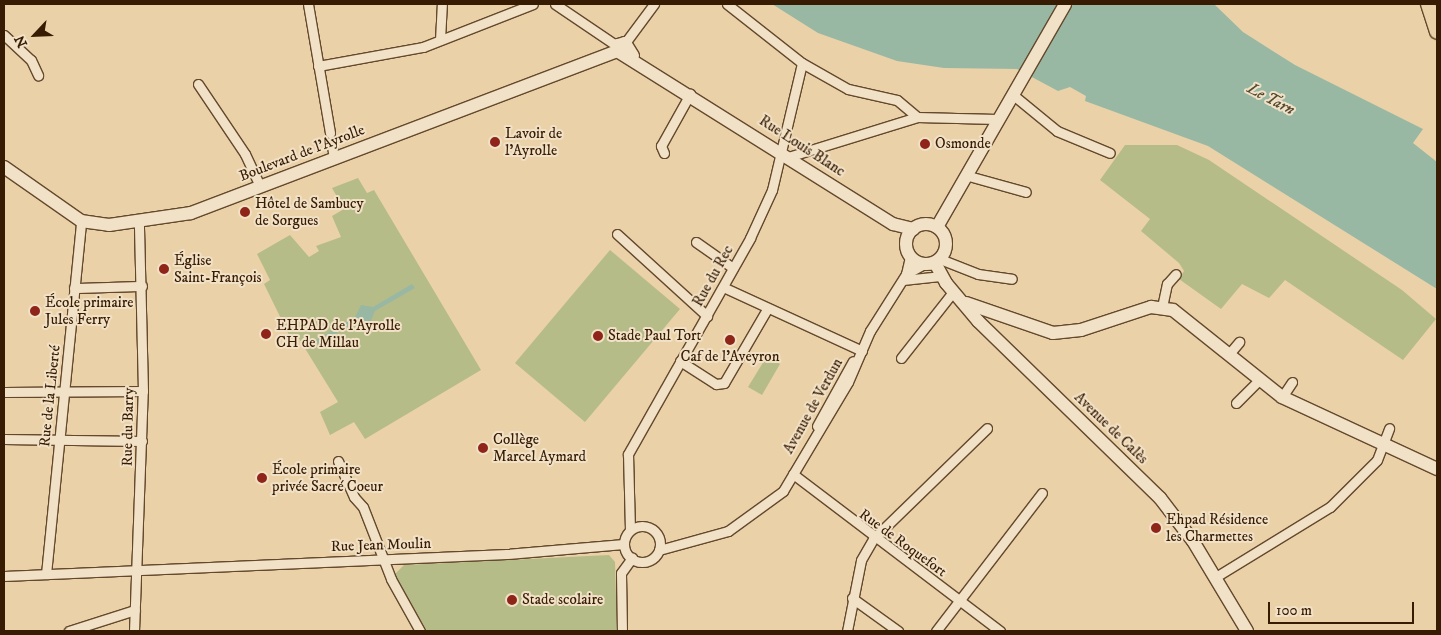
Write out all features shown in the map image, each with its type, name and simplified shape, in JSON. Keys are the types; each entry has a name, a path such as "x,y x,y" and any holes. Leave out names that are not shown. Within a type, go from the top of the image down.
{"main road":[{"path":"937,228 997,119 1065,4"},
{"path":"1428,4 1437,32"},
{"name":"Rue Louis Blanc","path":"625,50 690,94 910,235"},
{"name":"Boulevard de l'Ayrolle","path":"80,222 140,222 191,213 260,186 333,152 625,50"},
{"path":"4,167 80,222"},
{"path":"927,224 937,228 946,242 933,262 910,256 910,235 927,224"},
{"name":"Avenue de Calès","path":"933,262 940,276 953,292 966,303 1034,378 1160,498 1247,631"},
{"path":"966,303 1053,333 1081,330 1140,310 1162,307 1188,319 1258,381 1282,397 1437,469"}],"street":[{"path":"308,4 330,133"},
{"path":"440,40 442,4"},
{"path":"318,66 392,55 440,40 533,4"},
{"path":"555,4 625,50 654,4"},
{"path":"727,4 802,63 848,89 897,100 917,117"},
{"path":"4,35 31,60 38,75"},
{"name":"Rue du Rec","path":"630,530 628,454 723,287 772,190 784,154 802,63"},
{"path":"198,84 245,154 260,186"},
{"path":"1015,90 1057,131 1110,153"},
{"path":"664,153 661,146 690,94"},
{"path":"784,154 917,117 997,119"},
{"path":"965,175 1026,192"},
{"name":"Rue de la Liberté","path":"46,574 80,222"},
{"name":"Rue du Barry","path":"134,631 138,570 143,391 140,222"},
{"path":"617,234 707,316"},
{"path":"696,242 733,268"},
{"name":"Avenue de Verdun","path":"659,550 673,544 700,541 746,522 781,489 792,474 842,378 863,349 905,277 910,256"},
{"path":"933,262 978,274 1012,279"},
{"name":"Avenue de Verdun","path":"905,277 933,262"},
{"path":"1162,307 1167,284 1176,274"},
{"path":"905,277 940,276"},
{"path":"74,288 142,286"},
{"path":"723,287 767,309 863,349"},
{"path":"900,358 953,292"},
{"path":"680,361 716,384 724,383 767,309"},
{"path":"1229,354 1239,342"},
{"path":"1236,403 1258,381"},
{"path":"1282,397 1292,382"},
{"path":"4,392 143,391"},
{"path":"847,631 861,560 873,539 987,428"},
{"path":"1214,578 1330,507 1377,460 1389,428"},
{"path":"4,439 142,441"},
{"path":"338,461 363,507 382,559 420,631"},
{"name":"Rue de Roquefort","path":"792,474 873,539 960,600 1000,631"},
{"path":"936,631 1042,493"},
{"path":"630,519 640,526 651,528 658,536 673,544"},
{"path":"632,558 624,544 630,530 640,526"},
{"path":"632,558 649,560 659,550 658,536"},
{"name":"Rue Jean Moulin","path":"4,576 382,559 624,544"},
{"path":"622,631 621,573 632,558"},
{"path":"852,598 898,631"},
{"path":"69,631 136,610"}],"green space":[{"path":"1125,145 1177,145 1209,160 1402,290 1436,319 1403,360 1285,280 1269,298 1242,284 1221,309 1179,279 1184,271 1179,263 1141,231 1150,219 1100,180"},
{"path":"358,178 367,193 374,190 481,370 365,439 354,422 330,435 320,412 338,402 298,337 292,341 264,284 270,280 257,254 290,235 309,257 319,251 316,246 341,237 332,216 344,209 332,188"},
{"name":"Stade Paul Tort","path":"610,250 680,309 585,422 515,363"},
{"path":"767,356 780,364 762,395 748,387"},
{"name":"Stade scolaire","path":"609,555 615,562 617,631 427,631 394,575 404,565"}],"water":[{"name":"Le Tarn","path":"772,4 1214,4 1243,32 1295,65 1423,129 1413,143 1437,162 1437,289 1208,146 1085,101 1086,96 1070,87 1058,91 1017,69 944,68 897,61 818,33"},
{"path":"412,284 415,288 375,311 370,323 357,321 318,344 316,340 355,317 361,305 373,307"}],"place":[{"name":"Lavoir de l'Ayrolle","path":"495,142"},
{"name":"Osmonde","path":"925,144"},
{"name":"Hôtel de Sambucy de Sorgues","path":"245,212"},
{"name":"Église Saint-François","path":"164,269"},
{"name":"École primaire Jules Ferry","path":"35,311"},
{"name":"EHPAD de l'Ayrolle CH de Millau","path":"266,334"},
{"name":"Stade Paul Tort","path":"598,336"},
{"name":"Caf de l'Aveyron","path":"730,340"},
{"name":"Collège Marcel Aymard","path":"483,448"},
{"name":"École primaire privée Sacré Coeur","path":"262,478"},
{"name":"Ehpad Résidence les Charmettes","path":"1156,528"},
{"name":"Stade scolaire","path":"512,600"}]}
